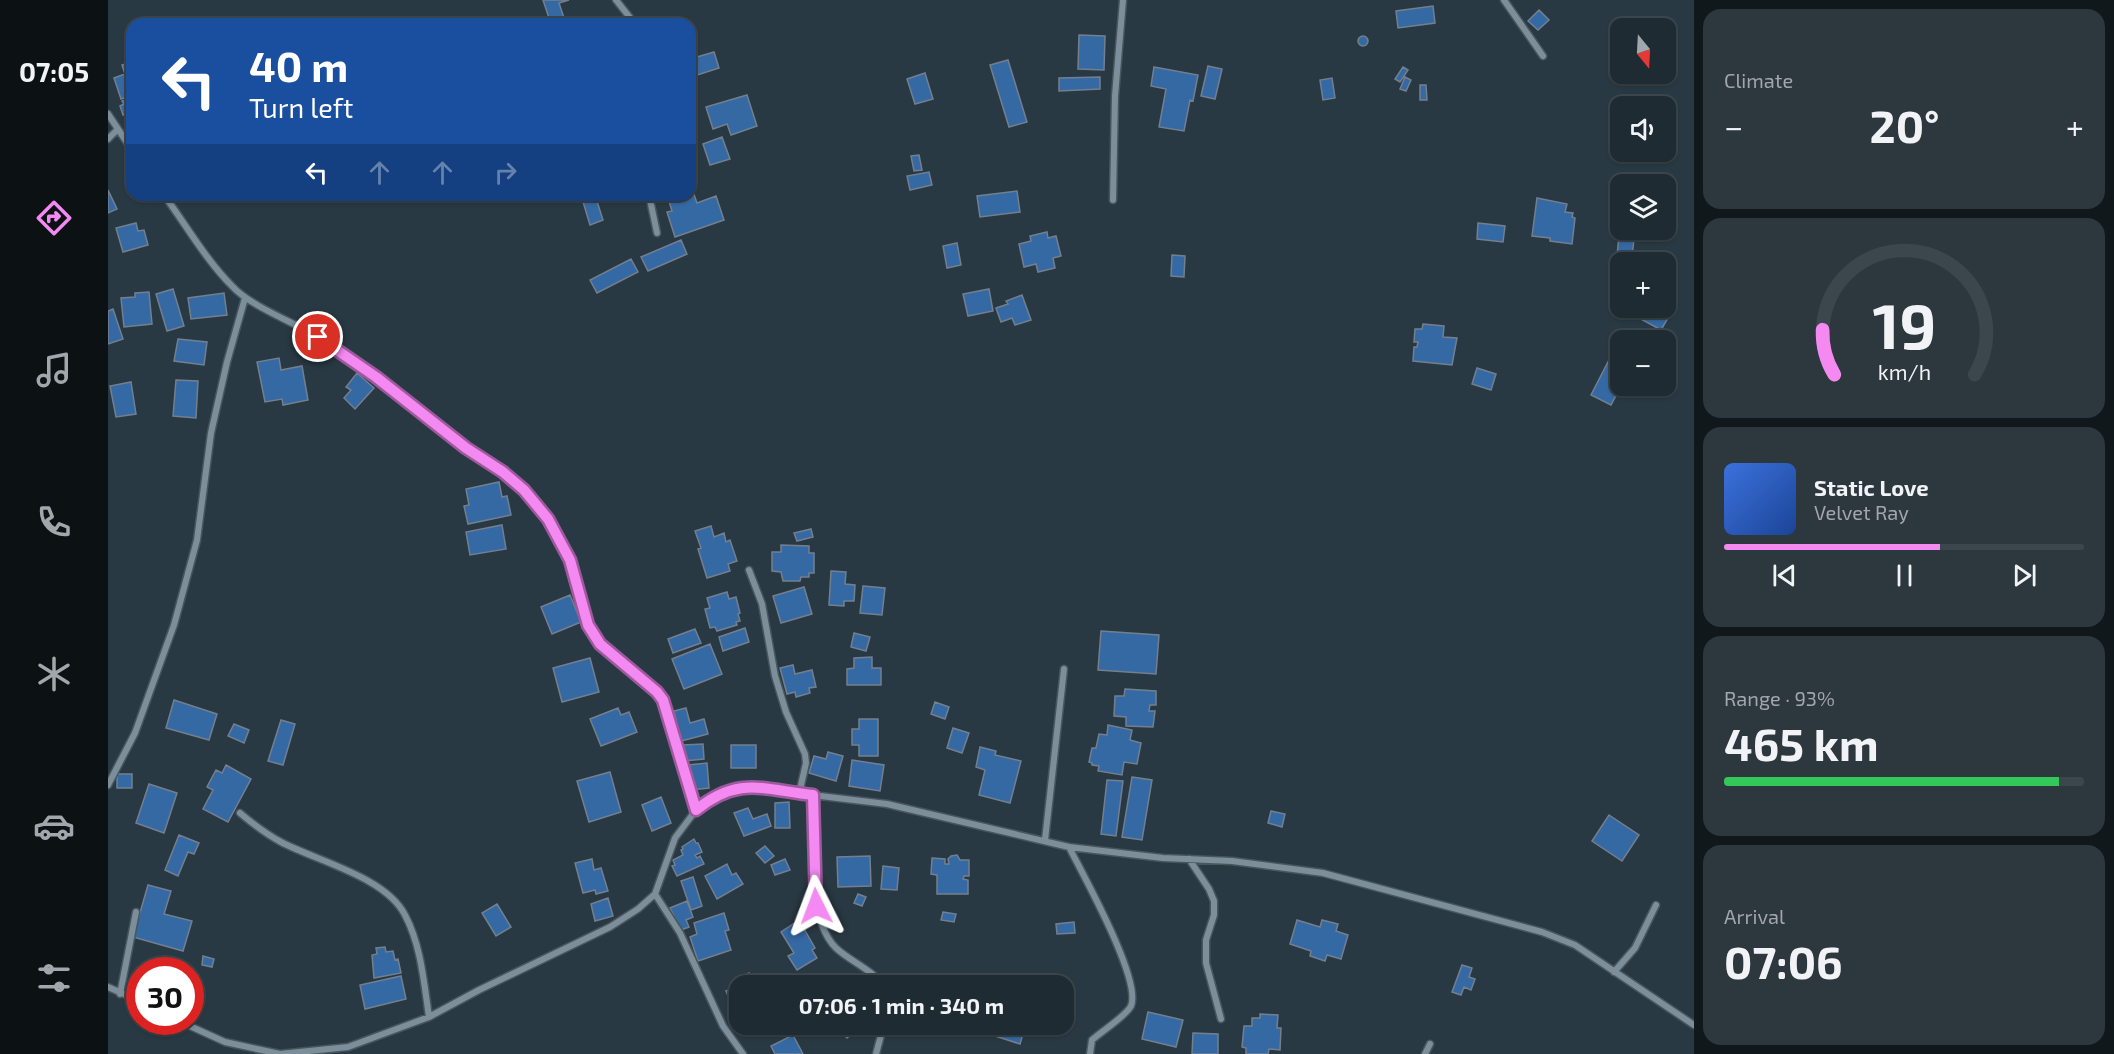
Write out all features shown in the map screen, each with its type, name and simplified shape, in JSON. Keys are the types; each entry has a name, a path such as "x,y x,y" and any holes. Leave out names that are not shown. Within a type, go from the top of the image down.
{"street":[{"path":"616,0 630,18"},
{"path":"1113,200 1115,96 1123,0"},
{"path":"1504,0 1543,56"},
{"path":"108,114 126,142"},
{"path":"108,139 117,130"},
{"path":"168,201 217,269 245,298 330,344 524,490 548,519 570,560 588,625 593,635 600,644 657,692 663,700 696,810"},
{"path":"650,201 657,233"},
{"path":"108,785 135,733 174,625 197,540 211,433 227,362 245,298"},
{"path":"749,570 762,604 775,676 786,712 804,754 806,763 799,794"},
{"path":"1045,840 1064,669"},
{"path":"204,1032 225,1042 279,1054 348,1047 429,1017 479,990 610,927 638,909 655,894 675,838 696,810 721,793 746,787 888,804 1070,847 1163,858 1232,861 1323,873 1542,932 1575,945 1694,1025"},
{"path":"813,795 816,906 823,930 836,948 874,975"},
{"path":"240,813 282,843 372,883 387,892 405,914 417,950 429,1017"},
{"path":"1070,847 1089,889 1106,918 1133,996 1128,1010 1092,1040 1090,1054"},
{"path":"1189,859 1209,889 1214,901 1214,915 1206,940 1206,963 1221,1019"},
{"path":"655,894 680,933 723,1026 743,1054"},
{"path":"1614,972 1635,948 1656,905"},
{"path":"120,994 136,912"},
{"path":"108,987 126,996"},
{"path":"876,1054 881,1035"},
{"path":"1425,1054 1430,1044"}],"building":[{"path":"543,0 569,0 559,3 564,18 549,18"},
{"path":"1433,6 1435,23 1398,28 1396,11"},
{"path":"1539,10 1549,20 1538,30 1528,21"},
{"path":"1079,35 1105,36 1104,70 1078,69"},
{"path":"1363,36 1368,41 1363,46 1358,41"},
{"path":"714,52 719,68 696,75 696,57"},
{"path":"1008,60 1027,122 1009,127 990,65"},
{"path":"126,64 126,97 121,99 114,78 125,74 122,65"},
{"path":"1208,66 1222,69 1215,99 1201,96"},
{"path":"1154,67 1198,75 1184,131 1159,127 1166,89 1151,86"},
{"path":"1403,67 1408,70 1400,82 1395,79"},
{"path":"925,73 933,99 915,104 907,79"},
{"path":"1100,77 1100,89 1059,91 1059,78"},
{"path":"1405,77 1411,80 1406,91 1400,89"},
{"path":"1332,78 1335,98 1323,100 1320,80"},
{"path":"1420,85 1426,85 1427,100 1420,100"},
{"path":"747,95 757,126 731,135 727,124 713,129 706,107"},
{"path":"126,100 126,114 123,115 120,106 124,104 122,101"},
{"path":"722,137 730,159 710,165 703,144"},
{"path":"919,155 922,170 914,171 911,156"},
{"path":"929,172 932,185 910,190 907,176"},
{"path":"108,190 117,209 108,213"},
{"path":"1017,191 1020,212 980,217 977,196"},
{"path":"716,196 724,220 675,237 667,212 672,211 669,201 696,200 697,203"},
{"path":"1537,198 1567,204 1565,212 1573,213 1572,217 1575,218 1572,244 1532,236"},
{"path":"583,201 597,201 603,220 590,225"},
{"path":"136,223 138,231 144,230 148,245 123,252 116,228"},
{"path":"1478,223 1505,226 1503,242 1477,239"},
{"path":"1047,232 1048,238 1056,236 1061,256 1053,258 1055,268 1038,272 1036,264 1024,267 1019,244 1031,241 1030,236"},
{"path":"681,240 687,254 648,271 641,257"},
{"path":"1619,240 1634,240 1633,252 1617,252"},
{"path":"957,243 961,265 947,268 943,246"},
{"path":"1172,255 1185,256 1184,277 1171,276"},
{"path":"631,259 638,272 597,293 590,280"},
{"path":"173,289 184,326 167,331 156,294"},
{"path":"989,289 993,311 968,316 963,294"},
{"path":"149,292 152,324 124,327 121,298 135,297 135,293"},
{"path":"224,293 227,315 191,319 188,298"},
{"path":"1022,295 1031,320 1015,325 1012,318 1001,322 996,308"},
{"path":"113,309 123,339 108,344 108,311"},
{"path":"1639,318 1668,318 1661,330"},
{"path":"1423,324 1444,326 1443,337 1457,338 1452,365 1413,361 1414,347 1417,347 1418,342 1414,342 1415,329 1422,329"},
{"path":"178,339 207,342 204,365 174,361"},
{"path":"279,358 281,370 302,366 308,400 283,405 282,399 265,402 257,362"},
{"path":"1610,360 1610,396 1616,396 1611,405 1591,395"},
{"path":"1477,368 1496,374 1491,390 1472,384"},
{"path":"357,373 374,388 355,409 344,398 351,390 346,387"},
{"path":"176,380 198,381 196,418 173,416"},
{"path":"131,382 136,414 116,417 110,386"},
{"path":"499,482 502,497 507,496 511,515 468,524 464,506 469,505 466,489"},
{"path":"502,525 506,549 470,555 466,532"},
{"path":"711,526 714,537 724,533 726,542 730,540 737,561 728,564 730,571 707,578 695,531"},
{"path":"811,529 813,537 797,541 794,533"},
{"path":"781,545 809,546 809,553 814,553 814,573 809,573 809,577 801,577 800,581 783,581 781,572 772,571 772,552 781,552"},
{"path":"831,571 846,572 845,584 855,585 854,601 844,601 844,606 829,605"},
{"path":"863,586 885,588 882,615 860,613"},
{"path":"804,587 812,614 781,623 773,596"},
{"path":"727,592 729,599 736,597 740,621 736,622 737,625 717,631 715,627 710,628 705,609 710,608 707,598"},
{"path":"570,595 581,622 552,634 541,607"},
{"path":"745,628 749,642 723,651 719,637"},
{"path":"695,629 701,643 673,653 668,639"},
{"path":"1101,631 1159,635 1156,674 1098,670"},
{"path":"854,633 870,637 866,651 851,647"},
{"path":"710,644 722,674 684,689 672,659"},
{"path":"872,657 872,668 881,668 881,685 847,685 847,669 854,668 854,658"},
{"path":"590,658 599,692 562,702 553,668"},
{"path":"793,665 795,674 812,670 816,687 809,688 810,693 796,697 795,692 787,694 780,668"},
{"path":"1125,689 1156,691 1156,705 1150,705 1149,711 1155,711 1153,727 1126,726 1126,717 1114,716 1115,696 1124,696"},
{"path":"174,700 217,714 209,740 166,728"},
{"path":"935,702 949,707 945,719 931,714"},
{"path":"618,708 621,715 629,712 637,732 601,746 590,719"},
{"path":"686,708 690,723 704,719 708,734 681,741 674,711"},
{"path":"859,719 878,719 878,756 859,756 859,745 852,745 852,729 859,729"},
{"path":"281,720 295,724 283,765 268,761"},
{"path":"234,724 249,730 244,743 228,736"},
{"path":"1108,725 1132,730 1130,740 1141,743 1137,764 1124,762 1122,775 1098,771 1099,766 1089,762 1092,748 1096,748 1099,734 1107,735"},
{"path":"953,728 969,733 962,753 947,748"},
{"path":"703,744 704,759 684,761 683,745"},
{"path":"731,745 756,745 756,768 731,768"},
{"path":"980,747 996,751 995,755 1021,761 1010,803 979,795 985,770 976,767"},
{"path":"828,752 843,756 836,781 809,773 814,756 826,759"},
{"path":"852,760 884,765 880,791 849,786"},
{"path":"707,763 709,788 691,790 688,765"},
{"path":"226,765 251,779 228,822 203,809 213,790 207,787 216,770 222,773"},
{"path":"610,772 621,812 589,822 577,781"},
{"path":"117,774 132,774 132,788 117,788"},
{"path":"1132,777 1152,780 1142,840 1122,837"},
{"path":"1107,780 1123,781 1116,836 1101,834"},
{"path":"149,784 177,793 164,833 136,823"},
{"path":"661,797 671,823 652,831 642,805"},
{"path":"789,802 790,828 775,828 775,803"},
{"path":"748,808 753,819 767,814 771,826 744,836 734,813"},
{"path":"1271,811 1285,814 1282,827 1268,823"},
{"path":"1609,815 1639,835 1622,861 1592,841"},
{"path":"179,835 199,843 194,854 188,852 178,876 165,870"},
{"path":"694,839 702,852 695,855 697,858 700,856 704,864 677,876 672,866 675,865 673,860 683,855 682,847"},
{"path":"765,846 774,856 765,863 756,853"},
{"path":"957,855 960,860 969,860 969,876 964,876 963,879 968,880 968,894 937,894 937,875 931,874 932,858 945,859 945,864 949,864 948,859"},
{"path":"870,856 871,886 838,887 837,857"},
{"path":"592,859 594,870 601,868 608,891 596,894 595,890 583,893 575,863"},
{"path":"785,859 790,870 775,875 771,865"},
{"path":"727,864 732,875 736,873 743,884 717,899 705,876"},
{"path":"883,866 899,868 897,890 881,889"},
{"path":"693,877 702,906 691,910 681,881"},
{"path":"148,885 171,891 164,914 192,921 183,951 133,937"},
{"path":"858,894 866,897 862,906 854,903"},
{"path":"608,898 613,916 595,921 591,904"},
{"path":"687,901 693,917 686,920 689,927 681,930 670,908"},
{"path":"497,904 511,927 496,936 482,913"},
{"path":"943,912 956,914 954,922 941,920"},
{"path":"724,913 729,930 725,931 731,950 698,961 690,937 697,934 694,923"},
{"path":"799,920 815,948 812,950 817,958 797,970 788,956 794,953 781,932"},
{"path":"1297,920 1320,927 1322,920 1338,924 1336,931 1348,935 1341,959 1327,955 1325,961 1310,956 1311,951 1290,944"},
{"path":"1074,922 1075,933 1057,934 1056,924"},
{"path":"385,947 386,952 393,951 395,960 398,959 401,973 374,978 372,955 377,954 376,948"},
{"path":"203,957 214,959 212,967 204,965"},
{"path":"1462,965 1472,968 1469,977 1475,979 1471,990 1464,987 1461,995 1452,992"},
{"path":"401,976 406,999 365,1009 360,985"},
{"path":"1148,1012 1183,1020 1176,1047 1142,1039"},
{"path":"1260,1014 1278,1015 1277,1028 1281,1028 1280,1050 1269,1049 1268,1054 1246,1054 1246,1048 1242,1047 1244,1026 1252,1026 1252,1018 1260,1018"},
{"path":"1193,1033 1218,1034 1218,1054 1192,1054"},
{"path":"793,1035 803,1054 775,1054 771,1046"},
{"path":"992,1035 1023,1035 1020,1044"}],"route":[{"path":"318,337 376,377 466,448 503,472 524,490 548,519 570,560 588,625 593,635 600,644 657,692 663,700 696,810 721,793 746,787 813,795 816,906"}]}
